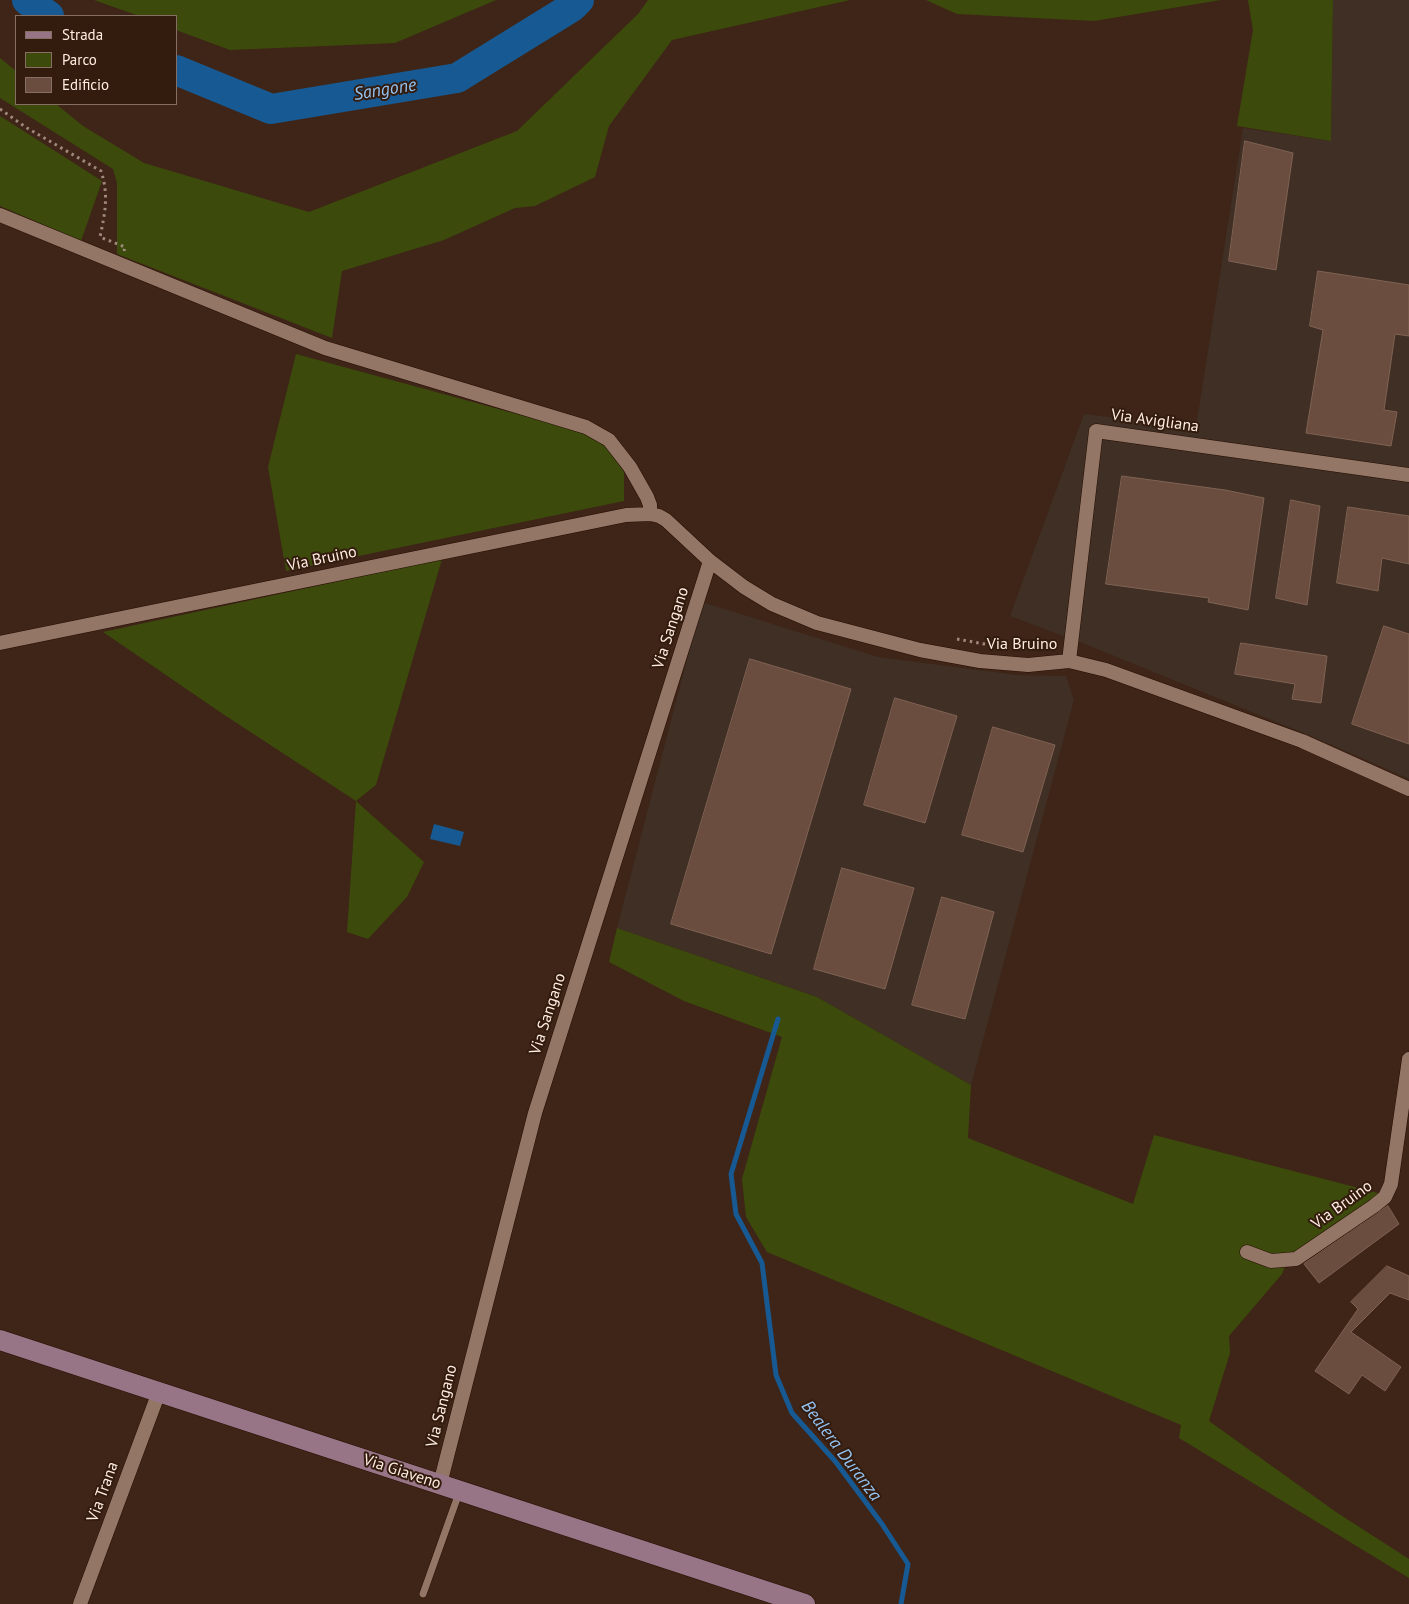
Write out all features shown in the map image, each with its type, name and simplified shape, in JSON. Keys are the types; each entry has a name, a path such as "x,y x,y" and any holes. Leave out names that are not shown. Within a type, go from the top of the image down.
{"main road":[{"name":"Via Giaveno","path":"0,1340 805,1604"}],"street":[{"path":"0,216 325,348 586,427 609,440 630,467 647,497 650,505 650,514"},
{"name":"Via Avigliana","path":"1069,661 1096,431 1409,475"},
{"name":"Via Bruino","path":"1,643 626,515 650,514 666,520 710,561 744,587 772,604 817,622 920,650 980,661 1028,664 1069,661 1106,670 1302,741 1409,789"},
{"name":"Via Sangano","path":"440,1484 535,1113 710,561"},
{"name":"Via Bruino","path":"1247,1252 1271,1260 1296,1259 1386,1197 1391,1184 1409,1059"},
{"name":"Via Trana","path":"80,1604 159,1392"}],"lane":[{"path":"423,1594 460,1491"}],"path":[{"path":"0,110 101,171 106,186 106,210 100,237 126,247 122,258"},
{"path":"956,639 992,645"}],"shaded area":[{"path":"1333,0 1409,0 1409,779 1330,744 1085,644 1010,616 1084,414 1196,427 1243,128 1331,141"},
{"path":"702,602 878,657 1017,675 1066,676 1074,700 971,1085 817,997 617,928"}],"green space":[{"path":"94,0 496,0 395,43 230,50 178,31 178,15 136,15"},
{"path":"648,0 850,0 672,40 609,126 595,177 535,206 515,208 444,240 342,271 332,338 117,254 117,183 113,169 0,98 0,58 15,70 15,105 57,105 83,126 144,163 309,212 517,131 638,14"},
{"path":"926,0 1221,0 1094,21 957,14"},
{"path":"1248,0 1333,0 1331,141 1237,126 1253,30"},
{"path":"0,116 102,181 81,241 0,206"},
{"path":"296,354 583,432 604,445 624,472 624,501 286,571 268,467"},
{"path":"442,559 376,785 356,801 223,714 103,632"},
{"path":"356,801 424,862 407,897 368,939 347,932"},
{"path":"617,928 817,997 971,1085 968,1138 1133,1204 1154,1135 1378,1193 1373,1202 1290,1255 1282,1274 1229,1336 1230,1353 1209,1421 1336,1512 1409,1559 1409,1578 1179,1438 1181,1425 767,1252 746,1217 742,1179 782,1037 684,1001 609,962"}],"water":[{"path":"434,824 464,832 460,846 430,839"}],"building":[{"path":"1245,141 1293,153 1276,270 1229,261"},
{"path":"1318,271 1409,285 1409,336 1395,334 1384,410 1397,412 1391,446 1306,433 1323,330 1310,326"},
{"path":"1122,476 1225,490 1264,498 1248,610 1208,602 1209,598 1106,584"},
{"path":"1291,500 1320,506 1307,605 1276,598"},
{"path":"1348,507 1409,516 1409,564 1382,558 1378,591 1337,583"},
{"path":"1384,626 1409,634 1409,744 1352,724"},
{"path":"1241,643 1327,656 1321,703 1292,699 1295,684 1235,674"},
{"path":"750,659 851,689 771,954 671,924"},
{"path":"895,698 957,716 925,823 864,805"},
{"path":"993,727 1055,745 1023,852 962,835"},
{"path":"842,868 914,888 885,989 814,969"},
{"path":"942,897 994,912 965,1019 912,1005"},
{"path":"1388,1206 1399,1224 1319,1283 1304,1264"},
{"path":"1387,1266 1409,1276 1409,1300 1390,1293 1351,1332 1401,1367 1385,1391 1362,1375 1349,1394 1315,1371 1358,1309 1351,1302"}],"waterway":[{"name":"Sangone","path":"27,0 48,15"},
{"name":"Sangone","path":"178,71 271,109 457,78 572,7 579,0"},
{"name":"Bealera Duranza","path":"778,1019 731,1174 736,1214 762,1263 776,1375 792,1413 835,1461 882,1524 908,1564 901,1604"}]}
